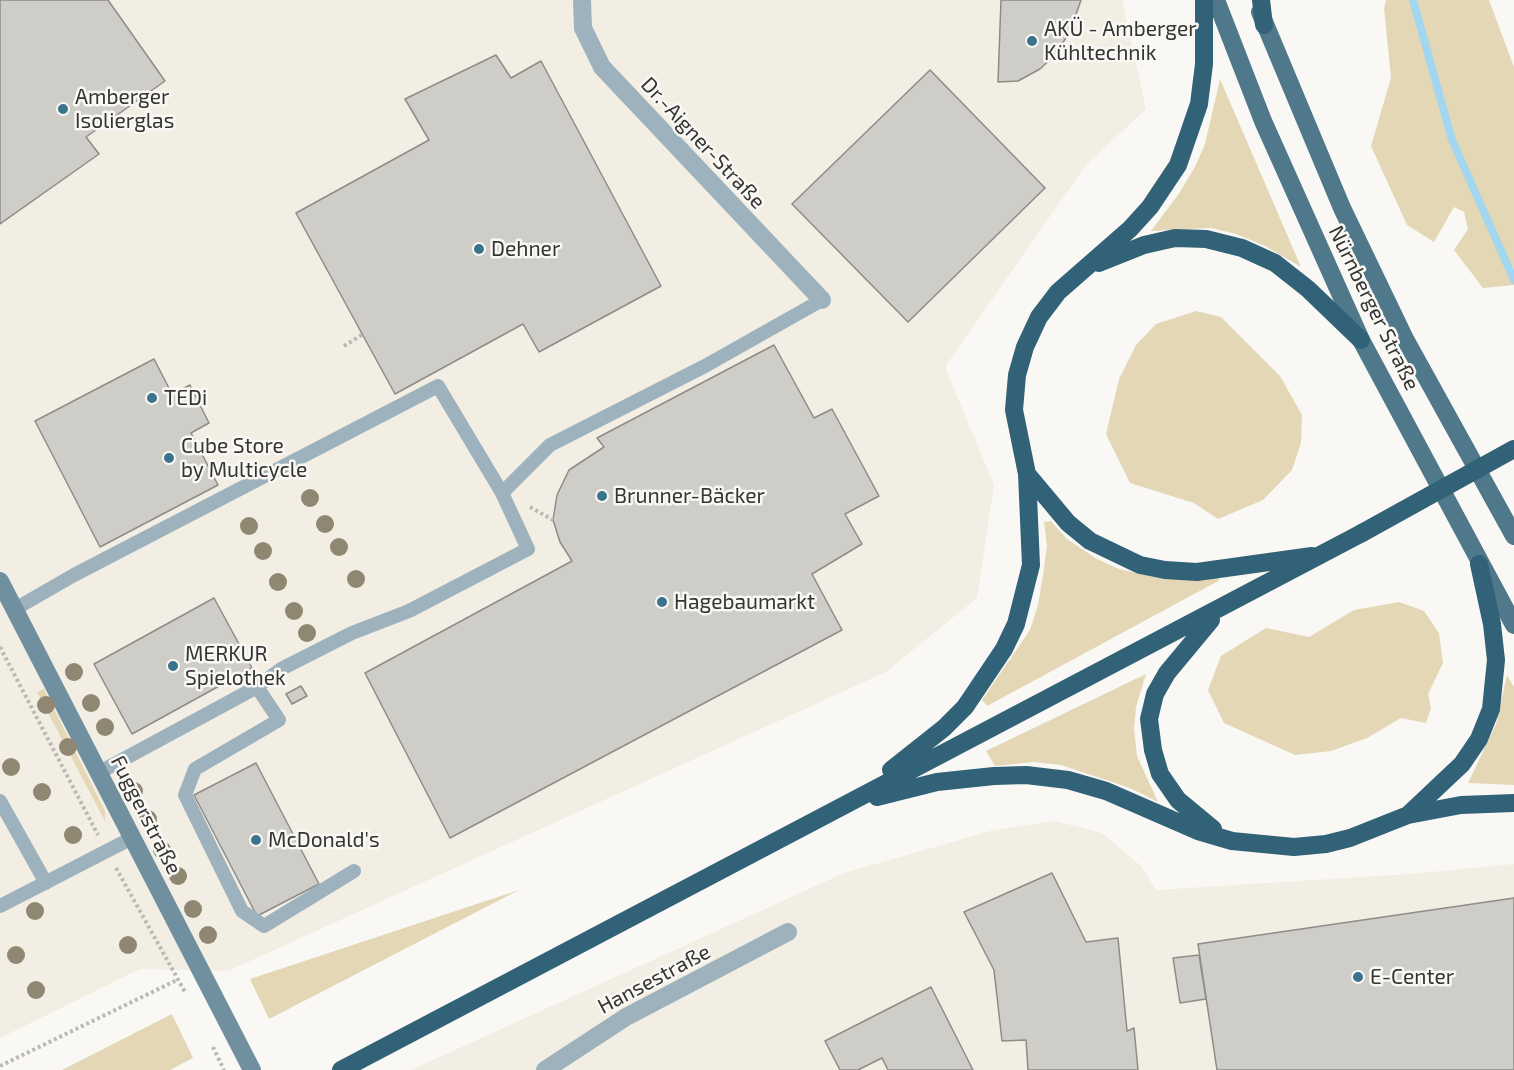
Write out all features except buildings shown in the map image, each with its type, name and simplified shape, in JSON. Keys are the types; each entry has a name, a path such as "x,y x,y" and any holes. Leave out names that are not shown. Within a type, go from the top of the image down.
{"highway":[{"path":"835,810 911,756 944,728 965,706 1004,649 1024,598 1031,565 1027,474 1014,410 1017,375 1025,347 1039,317 1058,292 1089,267 1150,207 1178,165 1199,105 1204,64 1204,0"},
{"path":"1262,0 1264,25"},
{"path":"1089,267 1144,245 1174,238 1206,239 1242,248 1275,263 1308,289 1361,340"},
{"path":"341,1070 1219,611 1514,449"},
{"path":"1027,474 1068,523 1097,545 1140,565 1165,570 1197,572 1325,554"},
{"path":"1408,815 1462,764 1479,740 1491,709 1496,660 1492,624 1479,564"},
{"path":"1219,611 1167,673 1155,694 1149,719 1153,750 1160,774 1178,800 1196,817 1232,841"},
{"path":"835,810 937,782 1026,775 1068,780 1106,791 1198,831 1232,841 1294,847 1326,844 1350,838 1408,815 1494,802 1514,803"}],"main road":[{"name":"Nürnberger Straße","path":"1216,0 1263,121 1361,340 1479,564 1514,625"},
{"name":"Nürnberger Straße","path":"1256,0 1264,25 1342,208 1446,416 1514,536"}],"street":[{"name":"Dr.-Aigner-Straße","path":"582,0 583,28 602,67 822,300"},
{"name":"Fuggerstraße","path":"0,581 252,1070"},
{"name":"Hansestraße","path":"545,1070 626,1017 788,932"}],"lane":[{"path":"502,493 550,445 705,366 822,300"},
{"path":"15,609 74,575 438,386 502,493 528,549 409,610 352,633 282,669 257,687 99,773"},
{"path":"257,687 279,720 195,769 185,795 242,911 264,926 354,871"},
{"path":"0,801 46,883"},
{"path":"0,906 132,838"}],"path":[{"path":"344,346 363,334"},
{"path":"0,646 107,852 177,980 187,994"},
{"path":"0,1066 177,980 207,982"}],"shaded area":[{"path":"0,0 1122,0 1146,109 1085,166 945,367 994,485 977,598 886,672 228,971 140,969 0,1038"},
{"path":"1386,0 1489,0 1514,67 1514,285 1483,288 1454,250 1468,229 1464,212 1454,207 1434,242 1407,225 1371,146 1391,78 1384,8"},
{"path":"1220,79 1301,267 1265,246 1236,234 1211,228 1151,231 1180,192 1196,165 1205,144"},
{"path":"1196,311 1221,317 1280,376 1302,415 1301,443 1292,470 1263,500 1218,519 1194,503 1130,483 1106,434 1119,379 1136,345 1156,324"},
{"path":"1051,521 1067,539 1097,559 1119,569 1153,577 1216,576 1220,580 987,706 982,700 1030,630 1038,605 1047,546 1044,522"},
{"path":"1399,602 1424,611 1439,633 1443,663 1428,694 1431,708 1426,723 1401,718 1367,738 1331,751 1295,755 1224,723 1208,690 1221,656 1266,628 1309,637 1354,610"},
{"path":"1146,674 1136,707 1134,729 1137,756 1158,802 1130,788 1061,765 1033,762 995,766 986,751"},
{"path":"1507,675 1514,687 1514,785 1468,783 1496,724"},
{"path":"44,689 105,811 105,821 37,692"},
{"path":"1055,821 1102,833 1141,866 1156,890 1410,874 1514,864 1514,1070 411,1070 844,873 994,830"},
{"path":"519,890 269,1019 250,979"},
{"path":"172,1014 193,1058 170,1070 62,1070"}],"waterway":[{"path":"1413,0 1452,140 1514,280"}],"place":[{"name":"AKÜ - Amberger Kühltechnik","path":"1032,41"},
{"name":"Amberger Isolierglas","path":"63,109"},
{"name":"Dehner","path":"479,249"},
{"name":"TEDi","path":"152,398"},
{"name":"Cube Store by Multicycle","path":"169,458"},
{"name":"Brunner-Bäcker","path":"602,496"},
{"name":"Hagebaumarkt","path":"662,602"},
{"name":"MERKUR Spielothek","path":"173,666"},
{"name":"McDonald's","path":"256,840"},
{"name":"E-Center","path":"1358,977"}]}
